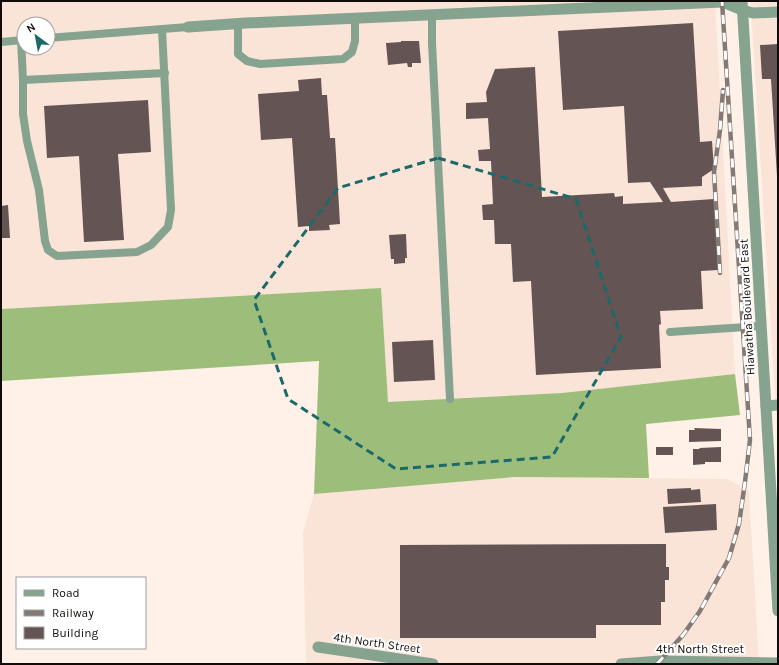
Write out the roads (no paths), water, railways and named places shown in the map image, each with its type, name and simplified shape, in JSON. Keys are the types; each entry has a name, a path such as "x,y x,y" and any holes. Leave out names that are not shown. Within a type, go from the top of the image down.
{"street":[{"path":"188,27 722,2 742,6 753,13 778,12"},
{"name":"Hiawatha Boulevard East","path":"742,6 778,611"},
{"path":"766,406 778,405"},
{"name":"4th North Street","path":"318,647 433,664"},
{"name":"4th North Street","path":"621,664 660,661 778,663"}],"lane":[{"path":"432,15 432,43 450,399"},
{"path":"238,24 238,54 247,61 260,64 343,58 352,52 355,41 355,18"},
{"path":"56,37 188,27"},
{"path":"22,56 24,121 27,141 39,190 45,241 48,250 57,256 137,252 151,245 168,226 171,210 162,29"},
{"path":"1,42 16,41"},
{"path":"23,80 165,73"},
{"path":"670,332 761,326"}],"railway":[{"path":"657,664 683,635 700,611 729,558 739,524 750,440 722,1"},
{"path":"720,273 714,172 720,130 723,90"}]}
